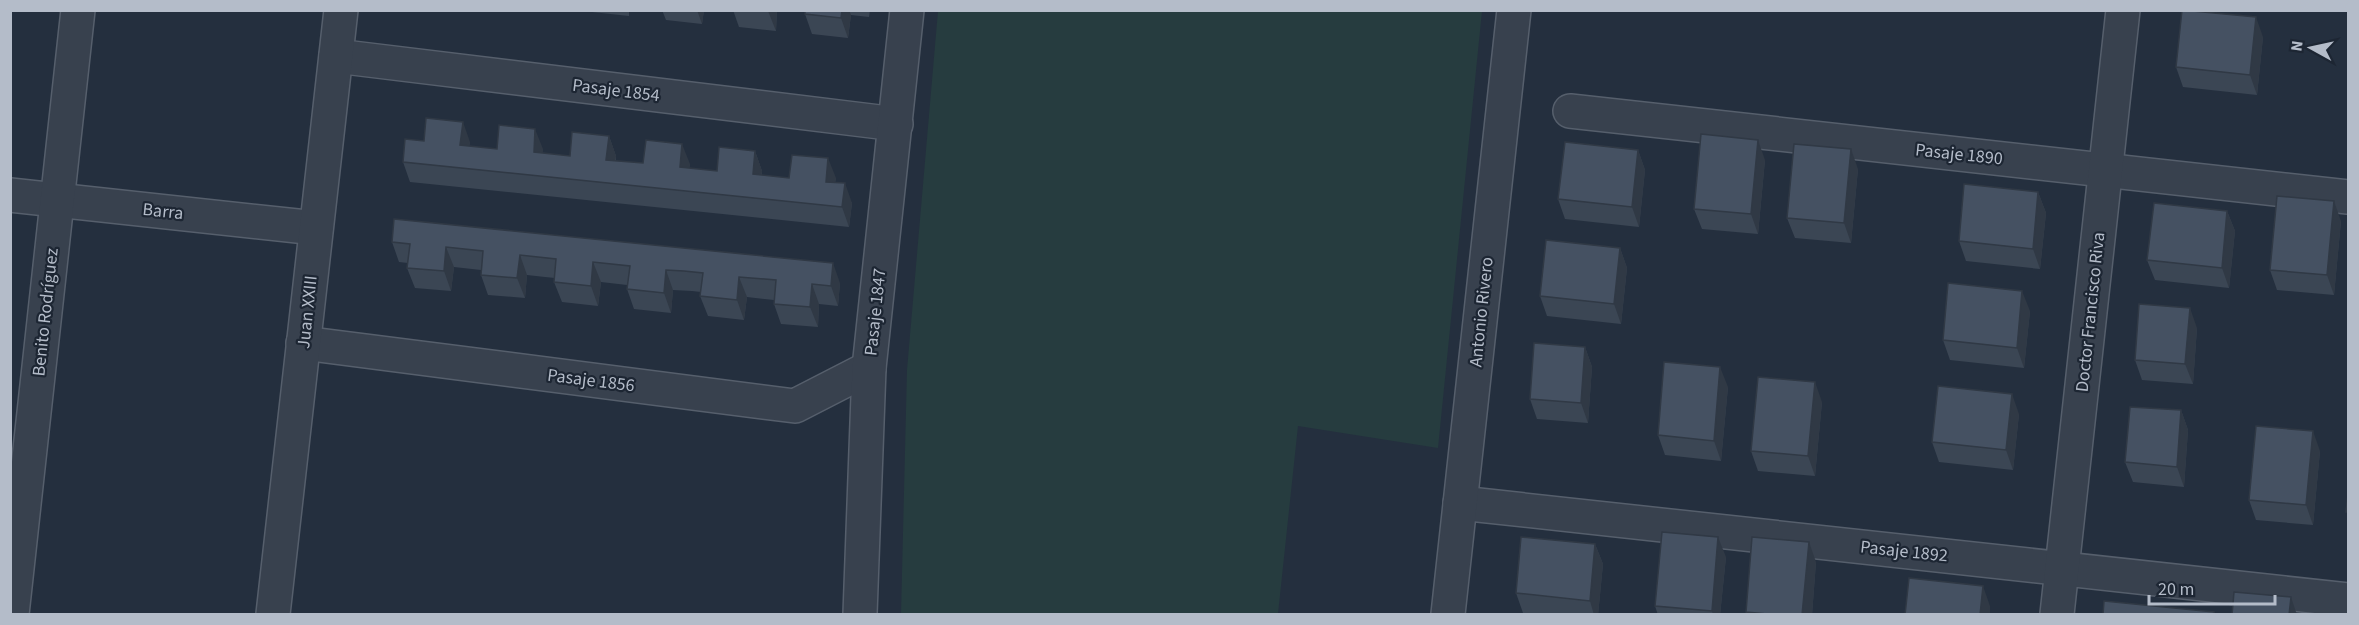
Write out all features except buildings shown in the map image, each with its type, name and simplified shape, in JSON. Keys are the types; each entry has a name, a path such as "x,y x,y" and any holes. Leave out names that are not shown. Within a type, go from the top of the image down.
{"street":[{"name":"Benito Rodríguez","path":"12,615 78,10"},
{"name":"Juan XXIII","path":"273,615 341,10"},
{"name":"Pasaje 1847","path":"860,615 869,368 908,10"},
{"name":"Antonio Rivero","path":"1448,615 1514,10"},
{"name":"Doctor Francisco Riva","path":"2057,615 2123,10"},
{"name":"Pasaje 1854","path":"336,56 896,124"},
{"name":"Pasaje 1890","path":"1570,111 2349,197"},
{"name":"Barra","path":"10,195 316,228"},
{"name":"Pasaje 1856","path":"303,343 795,405 869,368"},
{"name":"Pasaje 1892","path":"1460,502 2349,600"}],"green space":[{"path":"938,11 1482,11 1438,448 1298,426 1278,614 901,614 907,370"}]}
